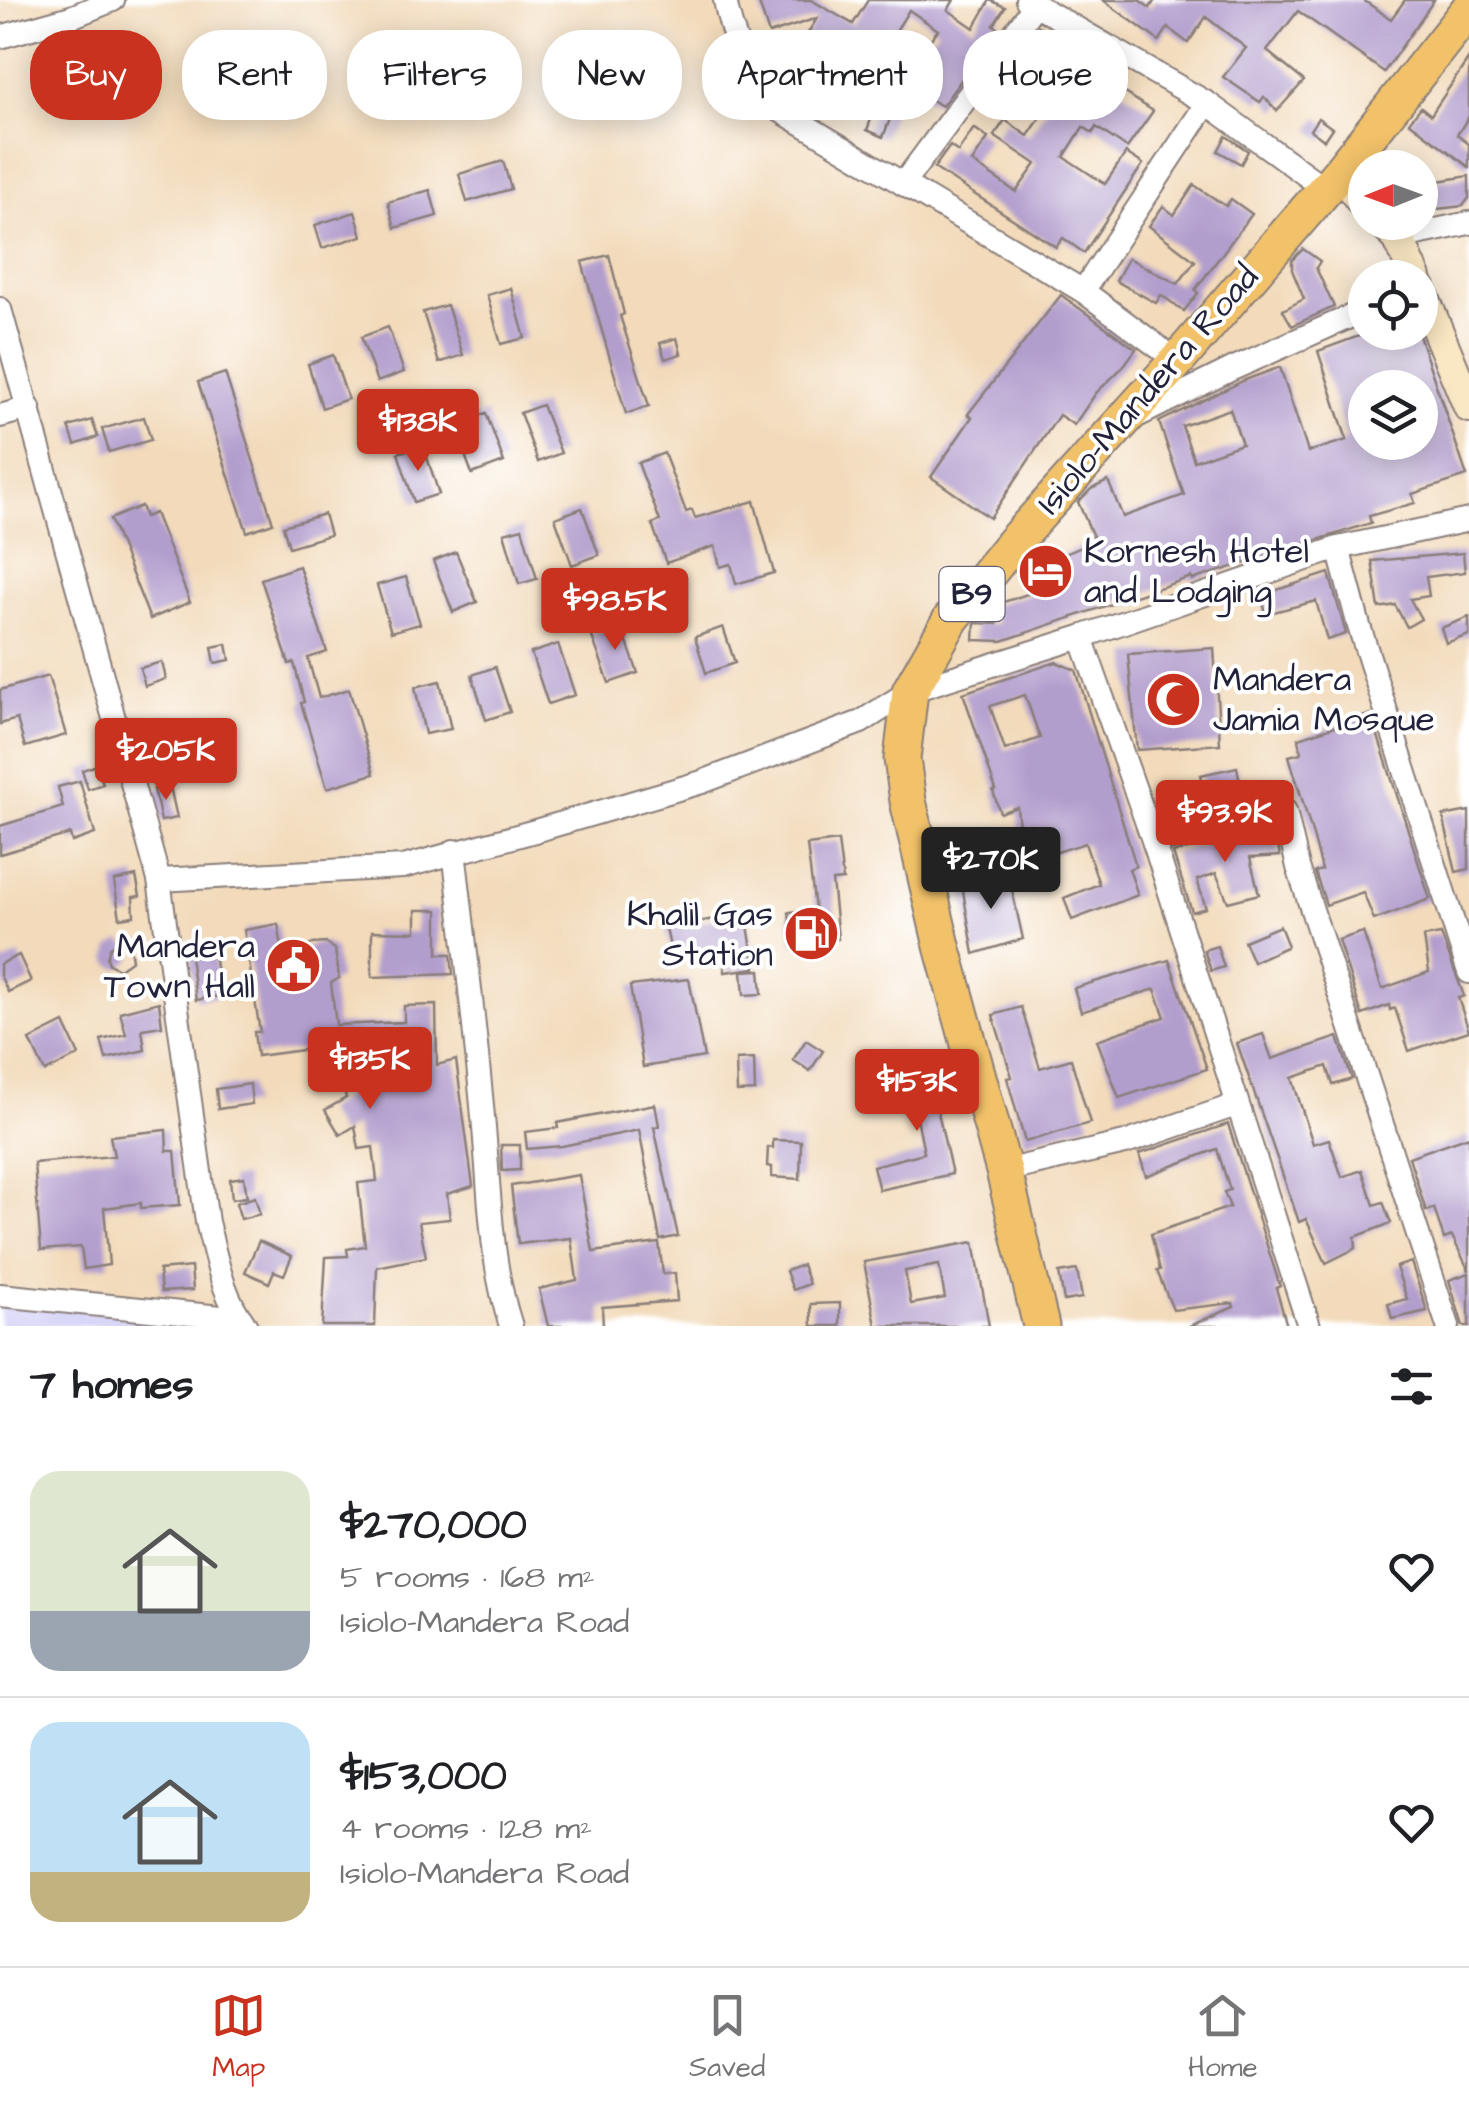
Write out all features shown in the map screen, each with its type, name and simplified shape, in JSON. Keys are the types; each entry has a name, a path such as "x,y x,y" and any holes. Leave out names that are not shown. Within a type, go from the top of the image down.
{"highway":[{"name":"Isiolo-Mandera Road","path":"1041,1326 908,801 902,760 910,691 952,618 1332,180 1467,4"}],"main road":[{"path":"1332,180 1348,193"},
{"path":"1438,332 1469,407"}],"street":[{"path":"0,38 113,0"},
{"path":"725,0 745,67 771,105 1083,291 1177,361"},
{"path":"903,184 1031,3 1207,103 1332,180"},
{"path":"1083,291 1207,103"},
{"path":"1438,226 1469,223"},
{"path":"0,309 160,880 207,1222 218,1265 244,1323"},
{"path":"1117,426 1348,318"},
{"path":"0,416 29,408"},
{"path":"160,880 404,867 584,818 702,782 860,722 910,691 1338,548 1469,520"},
{"path":"1338,548 1469,972"},
{"path":"1081,637 1154,844 1310,1326"},
{"path":"1154,844 1268,811 1285,812 1298,868 1448,1326"},
{"path":"454,852 496,1261 511,1326"},
{"path":"1004,1172 1125,1143 1236,1105"},
{"path":"0,1294 244,1323"}],"shaded area":[{"path":"0,1297 260,1326 0,1326"}],"building":[{"path":"758,0 811,0 853,24 868,0 954,0 948,10 974,28 990,0 1005,7 994,25 998,30 963,30 963,78 943,105 943,30 909,10 896,30 810,30 817,18 781,30 768,30"},
{"path":"1103,0 1139,0 1150,8 1155,0 1363,0 1391,19 1405,0 1434,0 1384,72 1298,11 1267,51 1304,81 1277,111 1264,97 1260,102 1223,77 1246,48 1206,17 1188,43 1168,28 1159,41"},
{"path":"1469,58 1469,116 1457,135 1469,144 1469,167 1409,122 1421,107 1431,115"},
{"path":"1128,95 1153,111 1127,148 1096,127 1093,133 1083,127 1064,157 1105,184 1126,153 1143,164 1084,253 1063,238 1056,247 934,168 950,146 958,152 974,128 988,138 972,162 1016,192 1036,164 994,136 1005,120 1028,136 1039,120 1128,120"},
{"path":"1318,118 1332,128 1324,140 1310,130"},
{"path":"871,120 890,120 883,137 867,130"},
{"path":"1226,136 1248,151 1241,164 1218,151"},
{"path":"503,161 511,189 467,202 459,174"},
{"path":"1469,176 1469,198 1463,206 1438,209 1438,181"},
{"path":"1194,185 1226,206 1231,199 1252,214 1195,290 1198,293 1184,311 1161,295 1156,303 1116,281 1128,258 1178,284 1195,261 1149,226 1163,206 1174,215"},
{"path":"430,190 437,216 395,228 388,202"},
{"path":"355,212 362,236 322,248 315,225"},
{"path":"1303,249 1320,261 1316,268 1334,307 1292,326 1283,310 1304,299 1292,270 1292,260"},
{"path":"609,255 624,314 620,316 649,406 626,414 582,262"},
{"path":"511,288 525,338 501,344 487,295"},
{"path":"1061,295 1136,349 1096,393 1074,425 1059,415 990,518 931,477 972,417 968,414"},
{"path":"447,305 463,355 439,363 423,312"},
{"path":"388,327 404,372 377,382 361,337"},
{"path":"677,338 681,354 665,359 660,343"},
{"path":"1348,340 1348,350 1424,350 1431,370 1348,370 1348,460 1438,460 1438,391 1467,476 1412,494 1415,503 1369,516 1371,523 1192,580 1191,577 1002,641 974,640 975,623 997,624 991,606 1040,590 1032,568 1095,541 1078,502 1091,489 1108,481 1123,517 1184,495 1159,422 1280,367 1308,452 1347,440 1318,351","holes":["1230,409 1242,444 1194,461 1182,426"]},
{"path":"333,355 348,399 322,408 308,364"},
{"path":"225,373 273,523 247,532 198,382"},
{"path":"542,405 561,453 538,462 520,413"},
{"path":"486,413 504,462 472,474 454,425"},
{"path":"144,417 151,440 109,452 102,429"},
{"path":"92,420 98,437 75,445 69,427"},
{"path":"423,445 439,494 414,502 398,453"},
{"path":"664,453 686,512 692,510 695,518 754,501 774,573 736,584 731,564 720,567 715,546 666,563 652,524 660,521 638,463"},
{"path":"141,506 145,517 155,513 190,602 150,619 110,519"},
{"path":"582,508 599,555 572,565 555,518"},
{"path":"324,514 330,535 289,547 283,526"},
{"path":"522,528 537,579 519,584 504,533"},
{"path":"456,552 477,602 453,612 433,561"},
{"path":"1463,553 1465,572 1426,577 1429,596 1410,599 1421,619 1407,627 1395,605 1379,608 1372,561"},
{"path":"299,566 327,652 308,658 319,698 349,689 374,774 327,788 301,703 304,702 294,663 289,664 261,579"},
{"path":"1329,573 1346,634 1327,640 1316,601 1266,614 1261,595"},
{"path":"406,577 420,624 391,632 377,585"},
{"path":"1469,617 1469,635 1446,643 1441,628"},
{"path":"620,623 638,673 609,683 591,634"},
{"path":"723,627 735,663 706,673 695,637"},
{"path":"227,644 230,660 215,663 212,647"},
{"path":"558,644 575,695 548,704 531,653"},
{"name":"Mandera Jamia Mosque","path":"1214,648 1220,744 1137,750 1128,654"},
{"path":"162,662 166,679 145,686 140,668"},
{"path":"1056,662 1076,670 1136,866 1129,869 1138,895 1072,920 1064,898 1099,884 1085,843 1048,855 1045,844 1021,846 1017,807 1000,813 963,693","holes":["1025,695 1040,738 1005,750 990,706"]},
{"path":"495,667 510,712 486,720 472,675"},
{"path":"48,676 66,735 25,747 17,719 0,724 0,690"},
{"path":"440,681 451,729 425,734 415,687"},
{"path":"1371,714 1430,899 1374,920 1363,892 1326,905 1315,872 1322,870 1289,756 1301,753 1299,738"},
{"path":"97,765 103,784 88,789 82,770"},
{"path":"1237,767 1240,782 1246,781 1249,797 1245,802 1201,814 1195,793 1205,791 1201,775"},
{"path":"80,781 95,834 72,842 70,834 0,854 0,826 63,807 58,787"},
{"path":"170,786 177,818 161,821 154,789"},
{"path":"1469,811 1469,869 1456,872 1443,816"},
{"path":"1274,830 1280,856 1250,858 1259,894 1228,902 1216,873 1197,880 1206,908 1192,912 1173,853 1253,831"},
{"path":"838,841 843,880 832,881 838,939 792,944 789,912 815,909 807,845"},
{"path":"1008,872 1023,939 974,954 961,880"},
{"path":"136,876 140,896 133,897 134,916 120,918 114,881"},
{"path":"416,910 438,910 438,954 451,954 453,974 372,977 372,931 416,932"},
{"path":"746,913 755,968 725,972 722,949 672,957 666,928"},
{"path":"278,924 283,953 303,950 312,944 326,943 335,949 339,978 331,983 336,1025 404,1022 404,1006 436,1005 437,1065 456,1060 473,1186 447,1194 450,1219 419,1222 426,1257 377,1267 375,1326 322,1326 326,1257 348,1256 347,1249 365,1246 358,1183 377,1181 373,1147 359,1149 355,1126 340,1135 325,1110 346,1098 343,1084 350,1083 348,1044 257,1056 254,1032 260,1032 244,930"},
{"path":"1280,926 1288,946 1253,962 1244,941"},
{"path":"1363,932 1382,989 1429,972 1424,937 1441,934 1464,996 1458,998 1469,1031 1409,1051 1395,1008 1390,1010 1389,1005 1362,1015 1338,940"},
{"path":"121,940 130,948 132,960 119,969 109,964 107,958 110,947"},
{"path":"1217,946 1224,967 1211,971 1204,950"},
{"path":"214,953 220,996 196,1000 190,956"},
{"path":"19,955 31,981 8,992 0,975 0,964"},
{"path":"1169,960 1207,1069 1119,1098 1097,1040 1165,1017 1155,989 1081,1012 1074,988"},
{"path":"760,970 762,994 744,995 742,971"},
{"path":"689,979 704,1057 643,1067 630,986"},
{"path":"159,1002 162,1026 142,1029 145,1050 106,1059 101,1040 126,1034 120,1012"},
{"path":"1021,1007 1040,1068 1071,1059 1090,1123 1025,1142 1007,1078 1012,1077 993,1015"},
{"path":"64,1023 79,1055 45,1072 30,1040"},
{"path":"1263,1034 1272,1059 1338,1037 1352,1079 1333,1085 1327,1066 1292,1078 1313,1144 1329,1139 1342,1177 1362,1170 1374,1205 1383,1202 1391,1223 1355,1237 1356,1248 1326,1263 1306,1219 1299,1222 1237,1043"},
{"path":"806,1040 823,1051 810,1071 793,1060"},
{"path":"754,1059 755,1091 737,1092 736,1060"},
{"path":"928,1068 952,1174 879,1190 873,1166 924,1153 915,1106 895,1111 888,1080"},
{"path":"250,1084 252,1104 218,1109 216,1089"},
{"path":"655,1104 659,1126 654,1127 678,1236 660,1240 639,1130 527,1149 525,1132 558,1128 557,1123"},
{"path":"1228,1124 1280,1286 1276,1288 1287,1326 1189,1326 1234,1307 1233,1303 1173,1310 1157,1271 1160,1270 1151,1234 1230,1207 1224,1192 1230,1190 1217,1149 1146,1176 1139,1154"},
{"path":"166,1130 167,1151 175,1151 180,1205 141,1208 141,1203 104,1208 109,1265 84,1269 81,1247 41,1250 34,1163 114,1156 110,1136"},
{"path":"1469,1136 1469,1271 1452,1236 1444,1239 1434,1208 1426,1211 1409,1157"},
{"path":"773,1140 801,1141 800,1179 772,1177 772,1167 767,1166 768,1147 773,1148"},
{"path":"501,1145 520,1145 520,1170 502,1171"},
{"path":"579,1175 593,1252 659,1243 663,1274 675,1273 677,1301 602,1307 603,1326 548,1326 539,1289 577,1280 571,1238 518,1244 511,1186"},
{"path":"244,1177 247,1197 232,1199 230,1179"},
{"path":"255,1197 260,1214 241,1219 236,1203"},
{"path":"259,1241 292,1256 284,1275 274,1271 269,1283 245,1272"},
{"path":"974,1242 989,1326 876,1326 864,1262","holes":["939,1265 945,1298 911,1304 905,1271"]},
{"path":"1411,1262 1427,1311 1392,1319 1388,1304 1407,1299 1396,1267"},
{"path":"802,1265 809,1284 793,1290 786,1271"},
{"path":"191,1267 193,1290 161,1292 159,1270"},
{"path":"1077,1270 1082,1298 1064,1301 1059,1273"},
{"path":"1469,1273 1469,1326 1463,1326 1449,1280"},
{"path":"840,1303 840,1326 812,1326 811,1304"}],"place":[{"name":"Kornesh Hotel and Lodging","path":"1045,571"},
{"name":"Mandera Jamia Mosque","path":"1174,699"},
{"name":"Khalil Gas Station","path":"812,934"},
{"name":"Mandera Town Hall","path":"294,966"}]}
